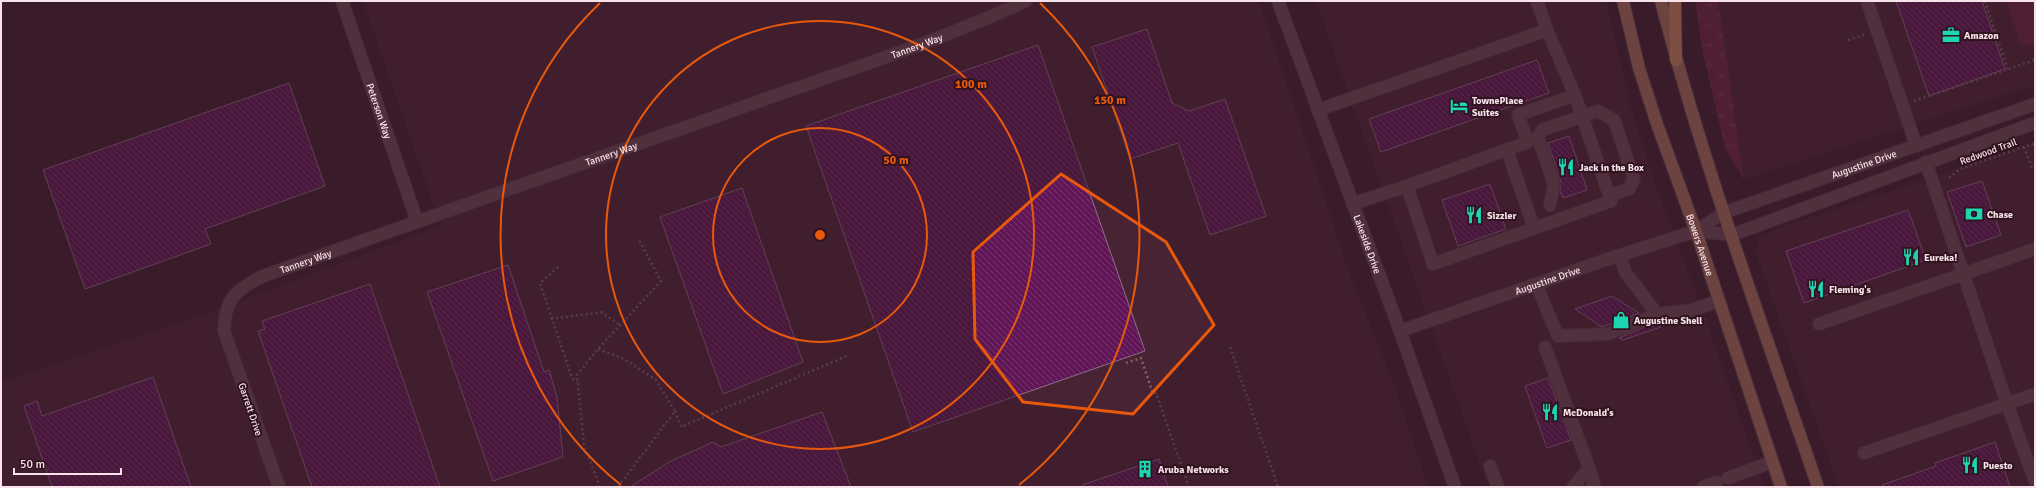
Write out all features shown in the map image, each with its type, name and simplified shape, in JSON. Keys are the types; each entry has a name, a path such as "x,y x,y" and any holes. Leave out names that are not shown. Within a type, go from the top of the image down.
{"highway":[{"path":"1675,1 1676,60"}],"main road":[{"name":"Bowers Avenue","path":"1623,1 1639,68 1657,124 1696,231 1781,487"},
{"path":"1661,1 1676,60 1723,213 1732,235 1818,487"}],"street":[{"name":"Peterson Way","path":"342,1 417,221"},
{"name":"Tannery Way","path":"224,331 224,316 228,303 235,293 263,276 830,76 963,27 1026,1"},
{"name":"Lakeside Drive","path":"1278,1 1400,331 1455,487"},
{"path":"1406,186 1434,264 1612,201 1575,95 1547,30 1538,1"},
{"path":"1867,1 1916,145"},
{"path":"1318,110 1547,30"},
{"path":"1352,204 1528,142 1518,115 1575,95"},
{"name":"Augustine Drive","path":"1400,331 1619,255 1696,231 1723,213 2035,104"},
{"path":"1550,205 1554,184 1538,137 1542,130 1598,111 1614,120 1634,179 1629,189 1610,195"},
{"name":"Augustine Drive","path":"1696,231 1732,235 1926,162 2035,123"},
{"path":"1507,150 1534,228"},
{"path":"1926,162 2007,404 2035,481"},
{"path":"1819,324 2035,249"},
{"path":"1619,255 1626,273 1657,314"},
{"path":"1536,284 1558,336 1608,334 1657,314 1692,310 1719,301"},
{"name":"Garrett Drive","path":"224,331 279,487"},
{"path":"1545,347 1589,468 1594,483 1592,487"},
{"path":"1864,453 2035,394"},
{"path":"1703,487 1772,462"},
{"path":"1490,466 1498,487"},
{"path":"1573,487 1589,468"}],"path":[{"path":"1985,1 2008,70"},
{"path":"1902,105 2035,60"},
{"name":"Redwood Trail","path":"1949,178 1960,169 2035,143"},
{"path":"2024,147 2032,168"},
{"path":"600,487 584,445 577,375 598,349 661,281 638,238"},
{"path":"558,267 540,284 572,378 578,382"},
{"path":"551,319 602,312 620,325"},
{"path":"1230,347 1278,487"},
{"path":"598,349 624,359 656,380 675,411 681,428 850,355"},
{"path":"1126,363 1141,358 1154,394 1156,393 1190,487"},
{"path":"618,487 675,411"}],"highlighted area":[{"path":"1061,174 1166,242 1214,325 1133,414 1023,402 975,339 973,252"}],"shaded area":[{"path":"363,1 1259,1 1351,278 1392,379 1428,487 1,487 1,383 199,316 441,226"},
{"path":"1316,1 1606,1 1630,105 1658,193 1705,317 1764,487 1488,487"},
{"path":"1718,1 2035,1 2035,85 1744,179"},
{"path":"2035,143 2035,487 1839,487 1756,253 1760,237 1782,227"}],"green space":[{"path":"1695,1 1718,1 1744,179 1725,148 1703,53"},
{"path":"2006,1 2035,1 2035,42 2022,47"}],"building":[{"name":"Amazon","path":"1896,1 1982,1 2005,69 1929,96"},
{"path":"1147,29 1172,103 1189,111 1225,99 1266,216 1210,235 1178,143 1130,159 1092,47"},
{"path":"1038,45 1145,351 913,432 806,126"},
{"name":"TownePlace Suites","path":"1537,60 1549,93 1381,152 1369,119"},
{"path":"289,83 325,186 205,229 211,244 85,289 43,170"},
{"name":"Jack in the Box","path":"1569,136 1587,190 1563,198 1560,191 1561,182 1548,143"},
{"name":"Chase","path":"1982,181 2001,235 1966,247 1947,192"},
{"name":"Sizzler","path":"1490,184 1506,229 1458,246 1442,200"},
{"path":"742,188 803,362 723,394 660,217"},
{"path":"1908,210 1926,260 1804,303 1786,251"},
{"path":"508,265 544,372 549,370 557,397 563,457 493,481 427,292"},
{"path":"370,284 440,487 312,487 258,331 265,329 262,321"},
{"path":"1612,296 1639,313 1602,327 1575,309"},
{"path":"1654,323 1661,327 1623,340 1619,338"},
{"path":"153,377 191,487 52,487 24,406 37,401 42,416"},
{"name":"McDonald's","path":"1548,378 1571,440 1547,448 1525,386"},
{"path":"822,412 851,487 630,487 669,462 713,442 721,447"},
{"path":"1995,442 2010,487 1882,487 1882,485 1936,466 1935,463"},
{"name":"Aruba Networks","path":"1159,459 1168,487 1082,487 1082,485"}],"place":[{"name":"Amazon","path":"1951,35"},
{"name":"TownePlace Suites","path":"1459,106"},
{"name":"Jack in the Box","path":"1566,167"},
{"name":"Chase","path":"1974,214"},
{"name":"Sizzler","path":"1474,215"},
{"name":"Eureka!","path":"1911,257"},
{"name":"Fleming's","path":"1816,289"},
{"name":"Augustine Shell","path":"1621,320"},
{"name":"McDonald's","path":"1550,412"},
{"name":"Puesto","path":"1970,465"},
{"name":"Aruba Networks","path":"1145,469"}]}
